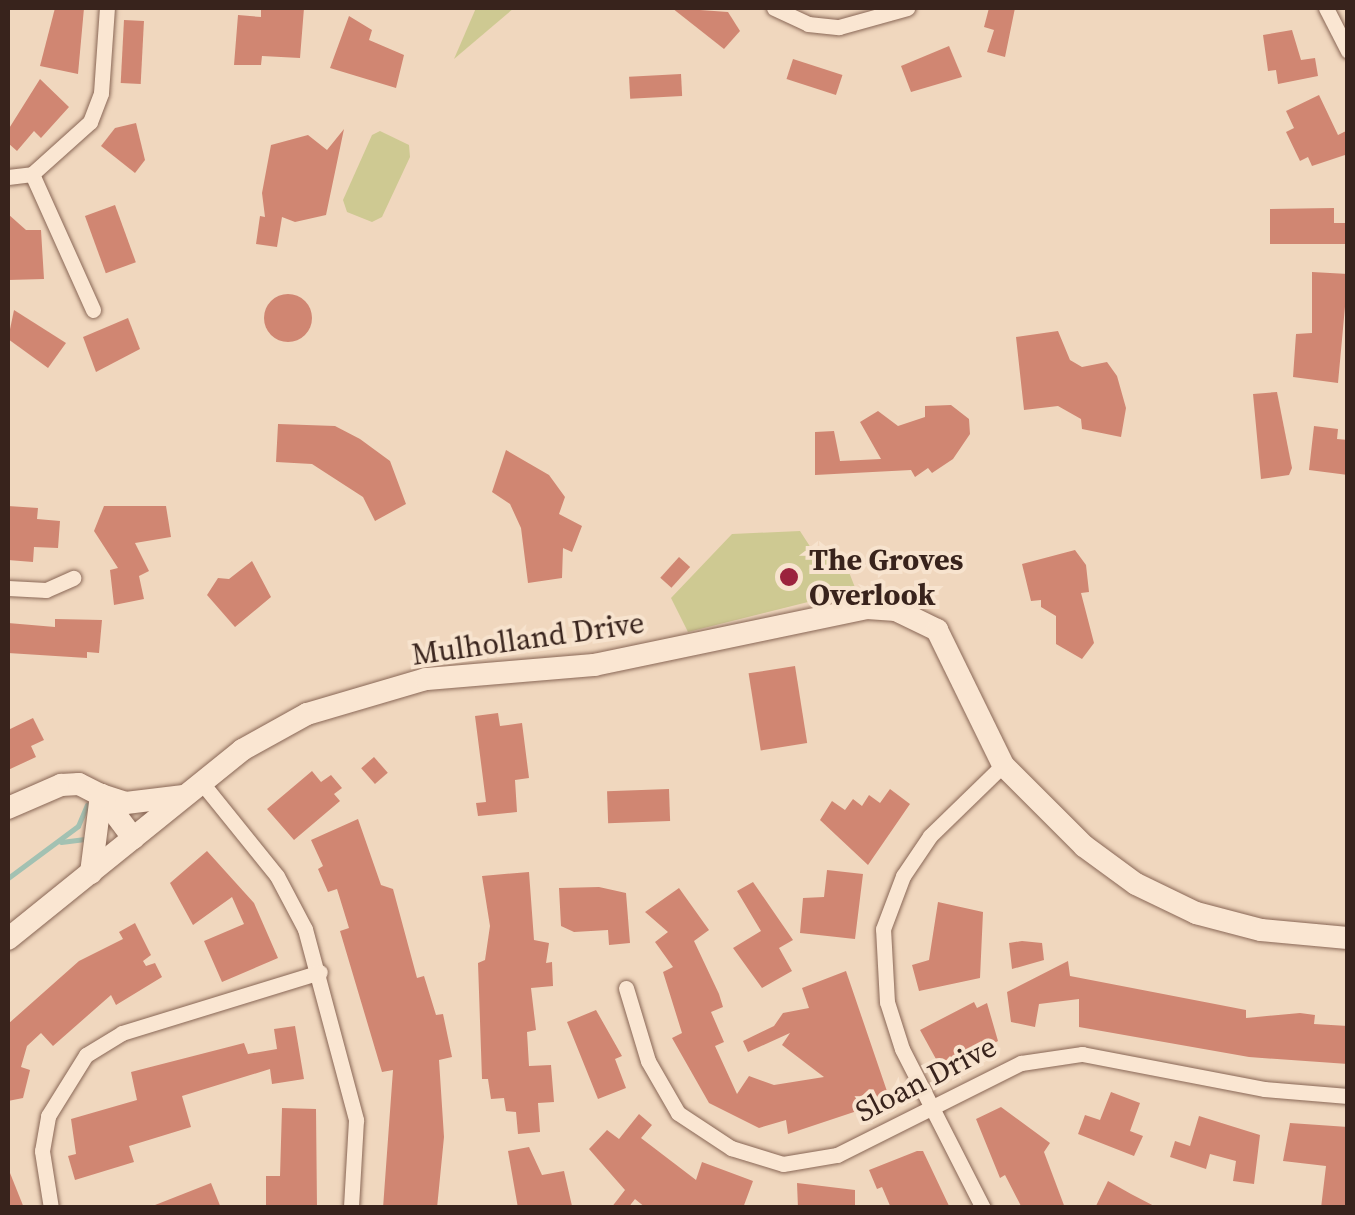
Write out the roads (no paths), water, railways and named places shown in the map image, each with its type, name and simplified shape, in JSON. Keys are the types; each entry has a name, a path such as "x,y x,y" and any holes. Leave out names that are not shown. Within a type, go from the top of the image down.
{"main road":[{"name":"Mulholland Drive","path":"8,939 242,750 307,714 426,679 594,665 867,608 896,610 937,630 1004,765 1084,846 1136,884 1196,913 1261,930 1348,938"},
{"path":"8,808 61,785 80,784 126,803 194,790"},
{"path":"101,795 133,838"},
{"path":"92,874 101,795"}],"street":[{"path":"8,177 32,174 90,122 101,93 107,8"},
{"path":"774,8 808,24 839,27 907,8"},
{"path":"1326,8 1348,52"},
{"path":"32,174 93,310"},
{"path":"8,588 46,590 73,578"},
{"path":"983,1208 930,1106 886,1002 883,929 903,876 930,836 1004,765"},
{"path":"194,790 277,876 320,972 356,1120 350,1208"},
{"path":"51,1208 42,1151 48,1116 86,1055 122,1033 320,972"},
{"name":"Sloan Drive","path":"626,988 648,1061 678,1112 731,1148 783,1164 836,1155 1020,1063 1082,1054 1264,1088 1348,1096"}],"waterway":[{"path":"8,878 78,826 87,805"},
{"path":"61,842 87,839"}],"place":[{"name":"The Groves Overlook","path":"789,577"}]}
